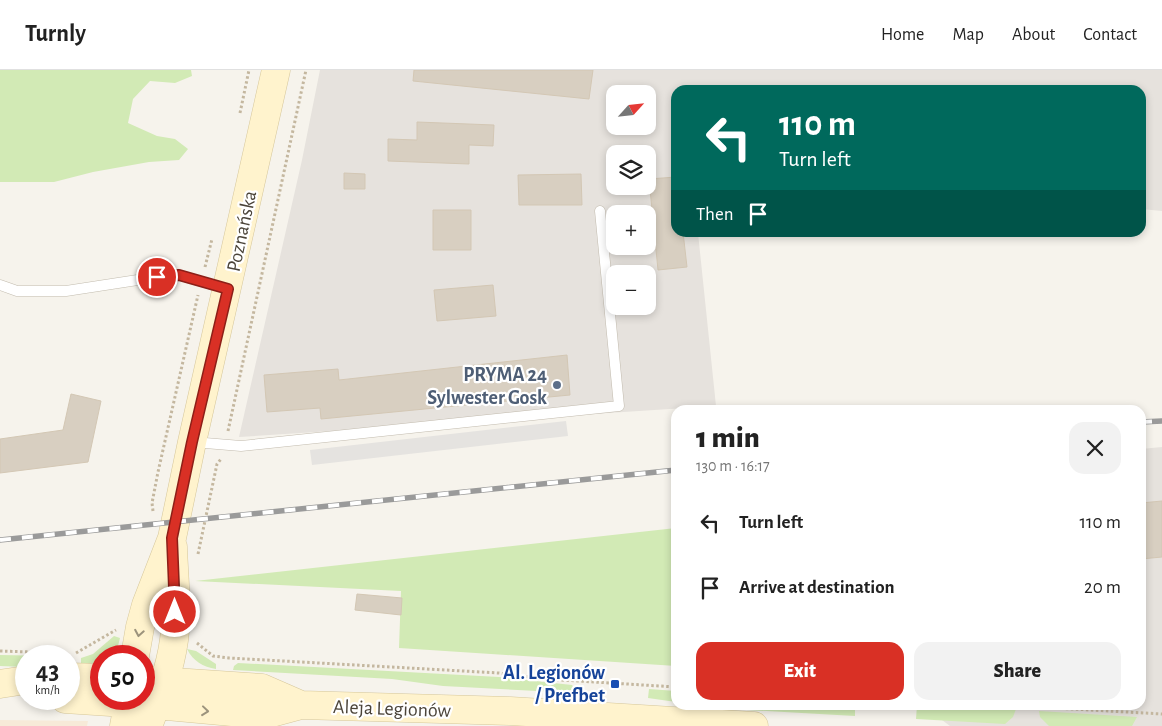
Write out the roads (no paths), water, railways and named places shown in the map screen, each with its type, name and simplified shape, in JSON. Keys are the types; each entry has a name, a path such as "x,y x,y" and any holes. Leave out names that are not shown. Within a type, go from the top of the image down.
{"main road":[{"name":"Poznańska","path":"127,636 146,605 164,528 192,442 276,70"},
{"name":"Poznańska","path":"155,692 174,640 176,599 164,528"},
{"name":"Aleja Legionów","path":"155,698 264,715 300,705 754,726"}],"lane":[{"path":"192,442 241,446 619,406 600,211"},
{"path":"0,285 17,291 66,291 179,275 228,289"}],"railway":[{"path":"1146,422 1162,421"},
{"path":"0,540 671,471"}],"place":[{"name":"PRYMA 24 Sylwester Gosk","path":"557,385"},
{"name":"Al. Legionów / Prefbet","path":"615,684"}]}
